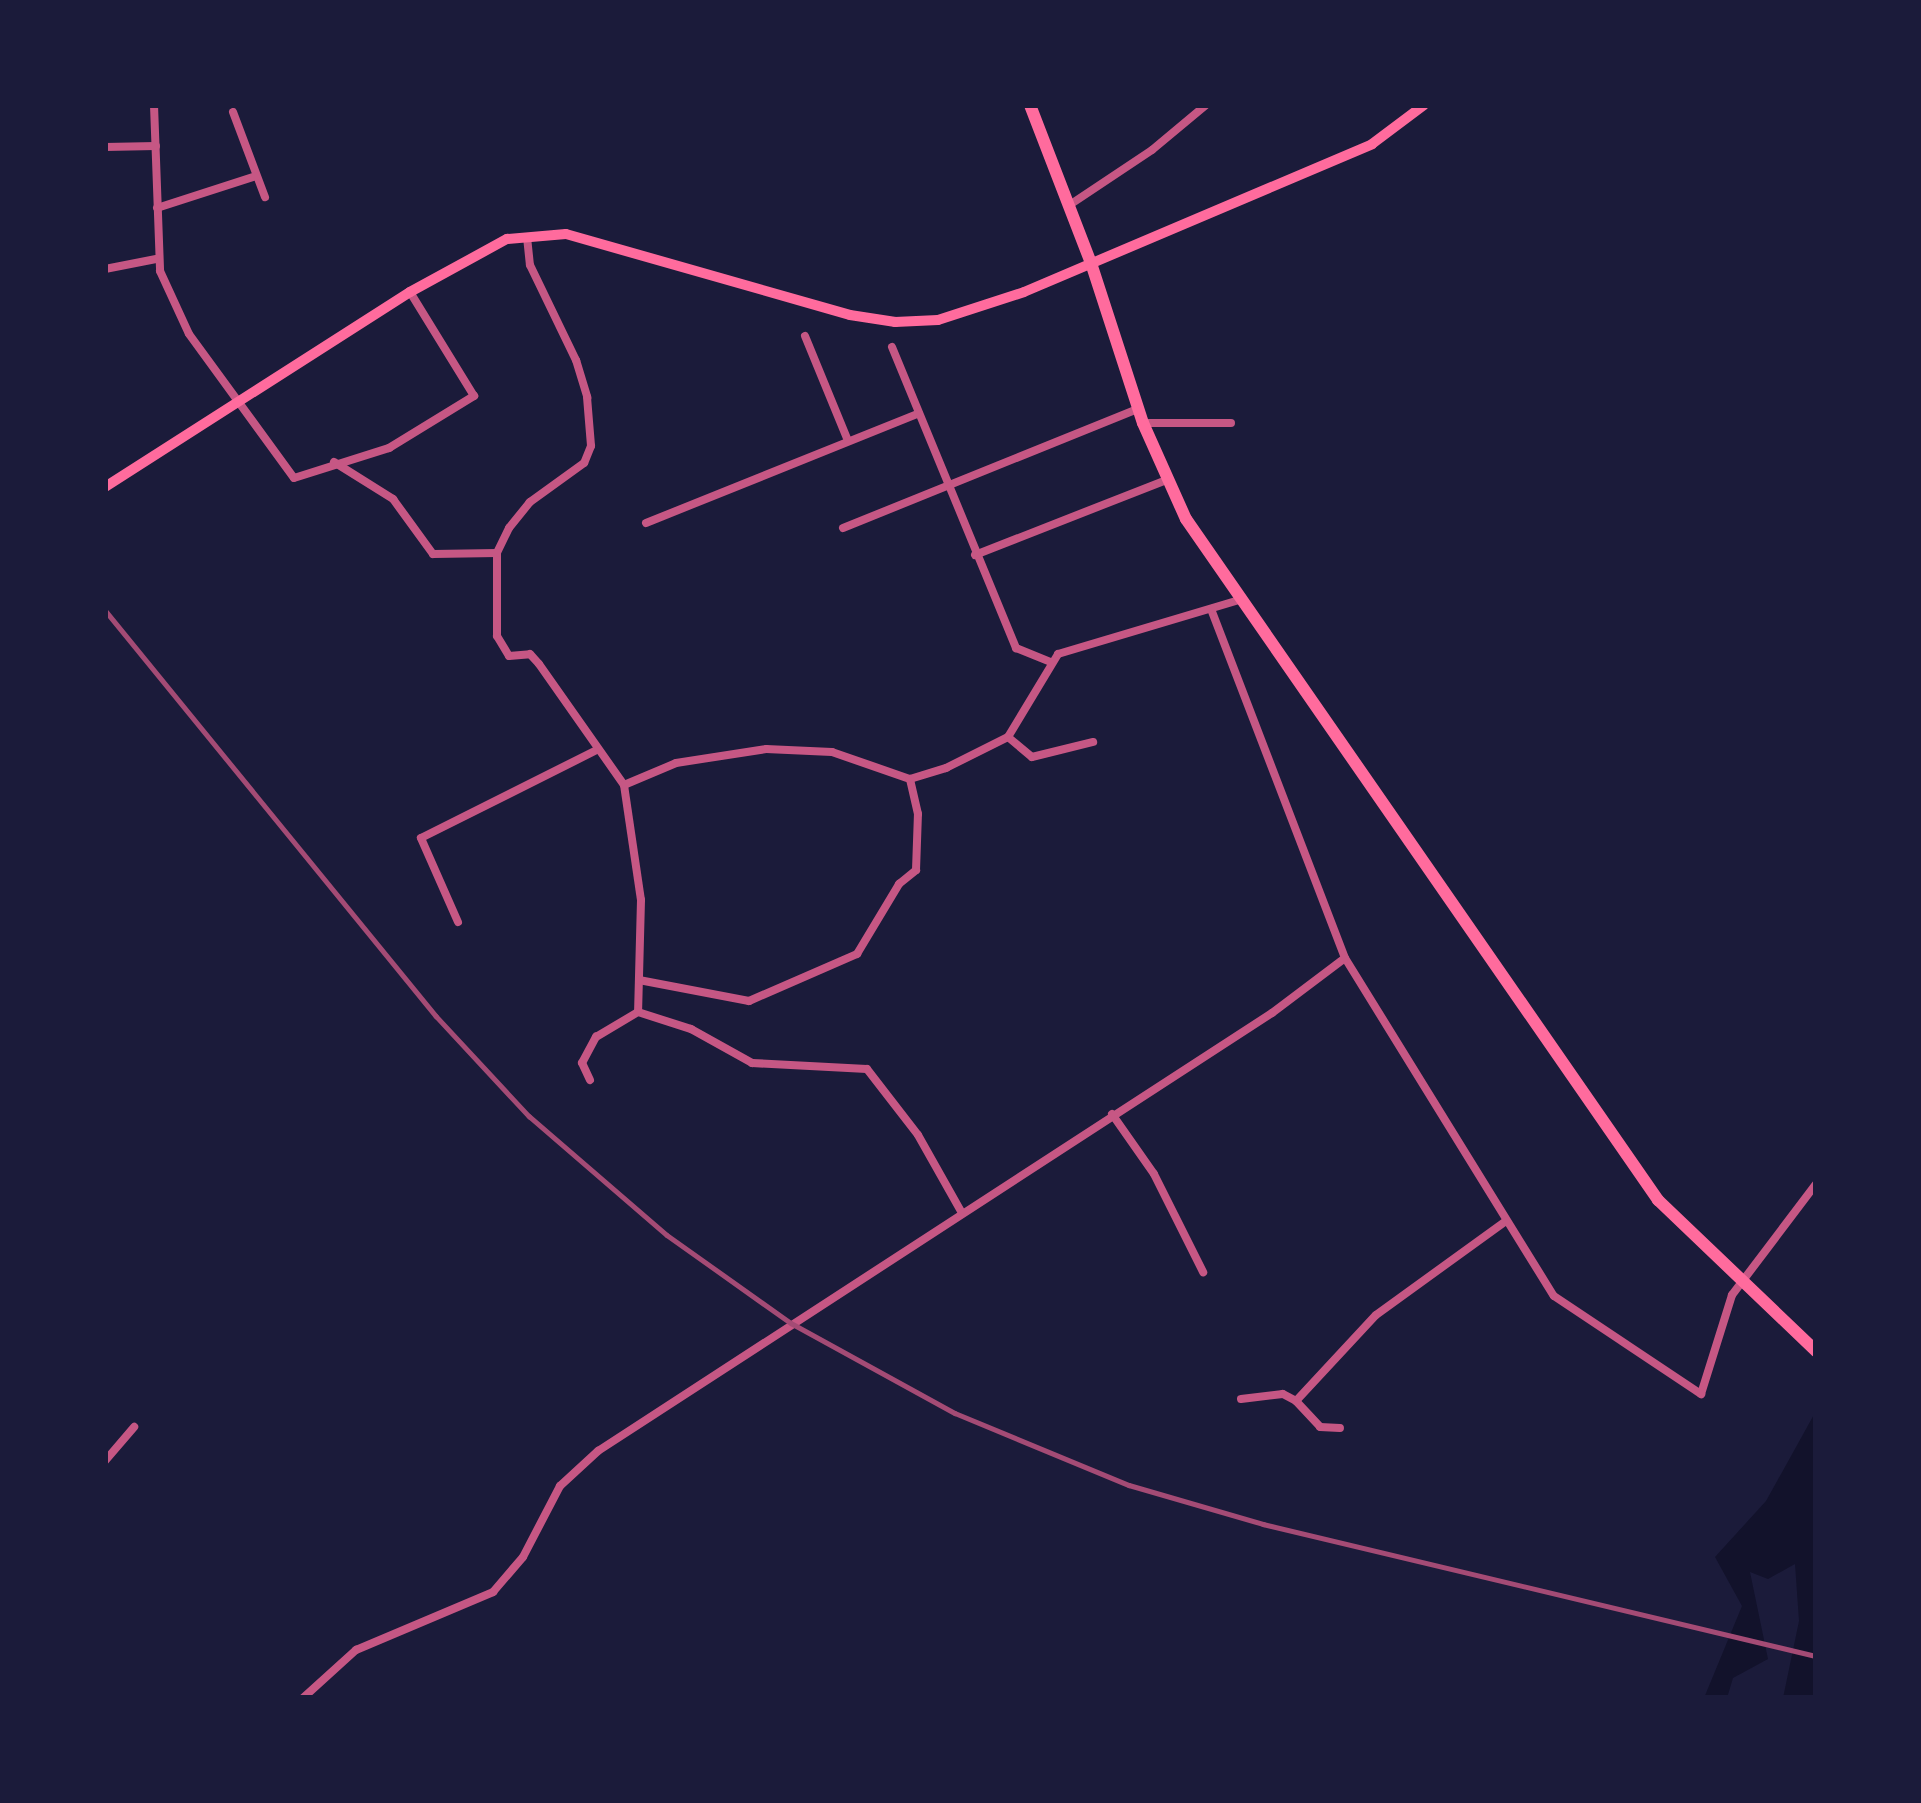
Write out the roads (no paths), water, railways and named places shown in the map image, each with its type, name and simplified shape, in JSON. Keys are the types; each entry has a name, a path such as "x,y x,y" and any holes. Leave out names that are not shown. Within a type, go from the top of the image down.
{"main road":[{"path":"1030,105 1166,480 1239,600 1658,1200 1816,1351"},
{"path":"105,487 410,292 507,239 566,234 850,315 895,322 958,316 1372,144 1424,105"}],"street":[{"path":"154,105 156,259 190,334 294,478 389,448 474,396 410,292"},
{"path":"1068,206 1152,150 1206,105"},
{"path":"233,112 265,197"},
{"path":"105,147 156,146"},
{"path":"157,208 256,176"},
{"path":"527,234 530,266 576,360 587,397 591,446 584,463 520,513 497,553 494,590 501,646 509,656 530,654 539,664 624,785 641,900 638,1012"},
{"path":"105,269 156,259"},
{"path":"805,336 848,441"},
{"path":"892,347 1016,648 1050,662"},
{"path":"843,528 1138,409"},
{"path":"646,523 919,413"},
{"path":"1143,424 1231,423"},
{"path":"334,462 392,499 433,554 497,553"},
{"path":"975,555 1166,480"},
{"path":"624,785 676,763 766,749 832,752 910,778 972,758 1008,736 1050,662 1070,648 1239,600"},
{"path":"1211,609 1345,958 1554,1296 1701,1394 1732,1294 1747,1287 1816,1184"},
{"path":"1008,736 1032,757 1093,742"},
{"path":"458,922 421,838 597,750"},
{"path":"639,980 749,1001 857,954 899,884 916,870 918,814 910,778"},
{"path":"303,1698 356,1650 493,1592 524,1557 560,1486 598,1451 1272,1012 1345,958"},
{"path":"590,1080 582,1063 596,1037 638,1012 691,1029 752,1063 867,1069 918,1135 962,1213"},
{"path":"1112,1114 1154,1174 1203,1273"},
{"path":"1296,1401 1376,1315 1506,1222"},
{"path":"1241,1399 1282,1394 1296,1401 1320,1427 1340,1428"},
{"path":"105,1460 134,1427"}],"railway":[{"path":"105,610 436,1016 529,1116 667,1235 791,1323 955,1413 1129,1485 1263,1524 1816,1656"}]}
